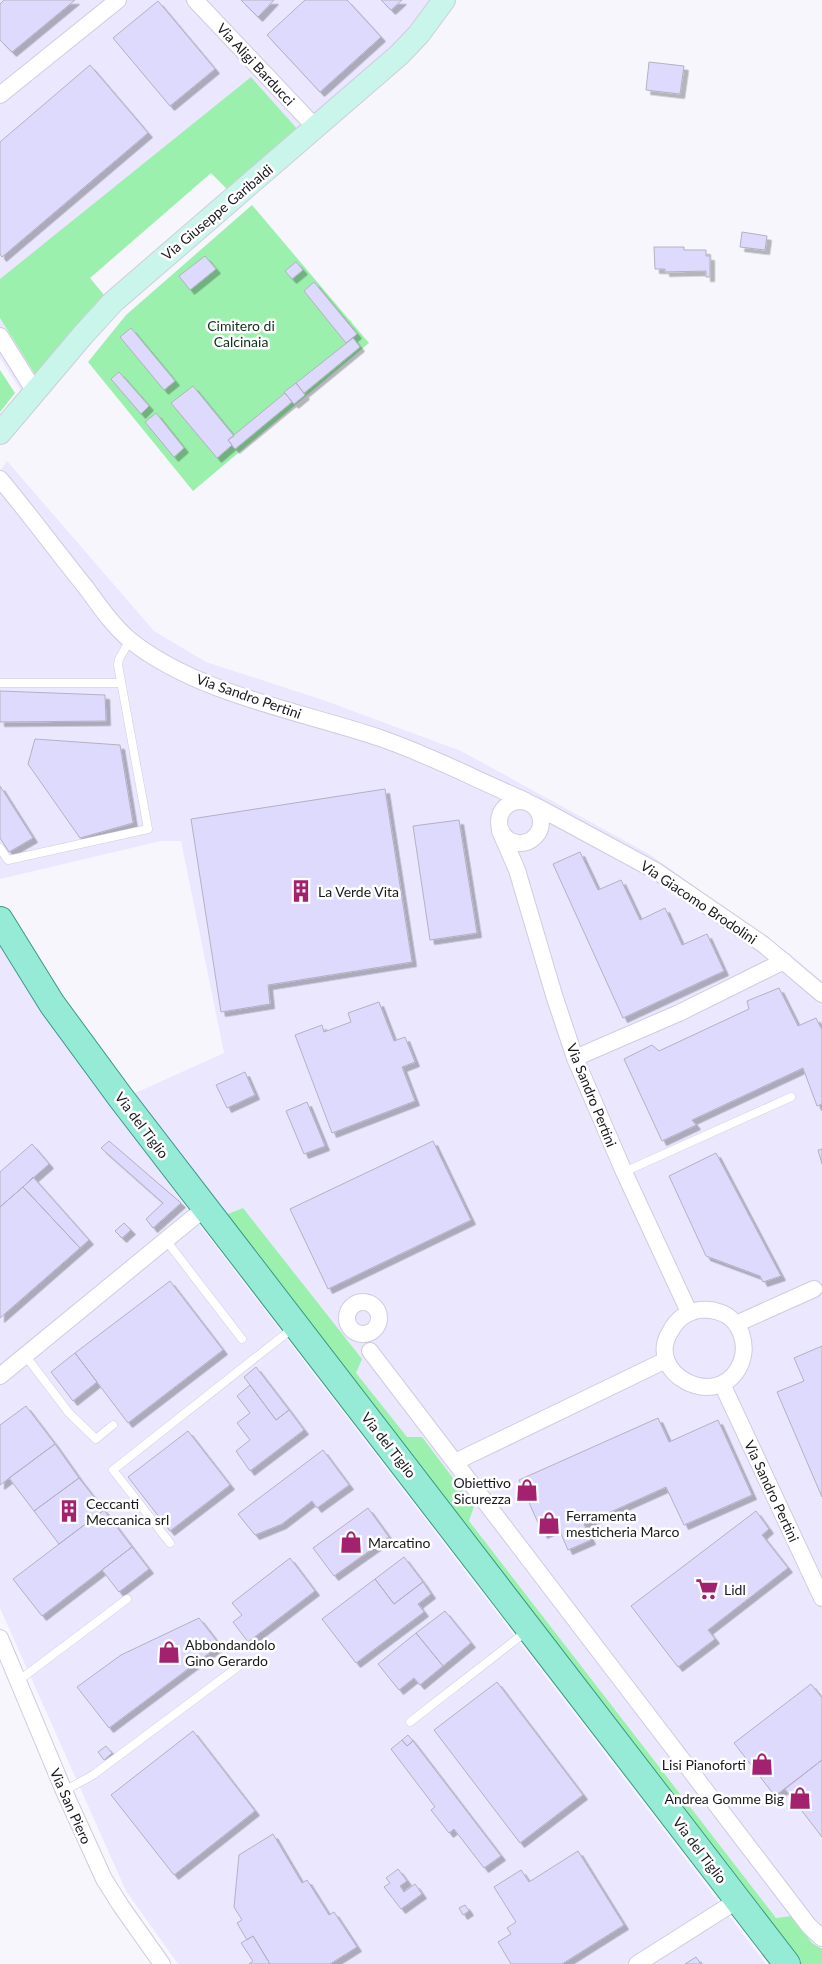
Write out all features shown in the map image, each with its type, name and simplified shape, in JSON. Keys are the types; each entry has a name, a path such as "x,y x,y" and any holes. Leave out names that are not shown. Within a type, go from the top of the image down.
{"main road":[{"name":"Via del Tiglio","path":"0,920 52,1004 205,1208 787,1964"}],"street":[{"path":"0,96 118,0"},
{"name":"Via Aligi Barducci","path":"195,0 316,128"},
{"name":"Via Giuseppe Garibaldi","path":"0,433 113,302 399,55 419,34 444,0"},
{"path":"0,336 35,392"},
{"name":"Via Sandro Pertini","path":"0,479 108,616 130,640 155,658 204,682 234,693 380,738 429,756 481,782 530,803"},
{"name":"Via Sandro Pertini","path":"481,782 492,796 500,825 518,870 554,995 575,1058 624,1172 689,1312"},
{"path":"518,870 522,855 536,836 542,820 539,812 530,803 514,801 508,804 500,814 500,825 505,837 512,842 527,842 536,836 549,825 568,823"},
{"name":"Via Giacomo Brodolini","path":"530,803 656,871 784,961 822,994"},
{"path":"575,1058 679,1013 784,961"},
{"path":"0,1376 205,1208"},
{"path":"736,1324 814,1289"},
{"path":"370,1351 369,1343 373,1330 378,1324 378,1314 376,1309 364,1302 357,1304 349,1311 348,1323 352,1330 370,1351 809,1926 822,1938"},
{"path":"699,1310 716,1311 736,1324 744,1346 744,1354 734,1375 722,1384 711,1387 692,1386 676,1375 666,1360 667,1337 676,1321 689,1312 699,1310"},
{"path":"352,1330 364,1334 373,1330"},
{"path":"455,1462 666,1360"},
{"name":"Via Sandro Pertini","path":"722,1384 822,1598"},
{"name":"Via San Piero","path":"0,1638 64,1791 104,1879 162,1964"},
{"path":"637,1964 738,1900"}],"lane":[{"path":"0,848 8,860 148,829 118,665 119,659 130,640"},
{"path":"0,683 122,683"},
{"path":"624,1172 791,1098"},
{"path":"165,1239 242,1339"},
{"path":"170,1543 113,1470 296,1325"},
{"path":"24,1355 69,1413 96,1439 113,1425"},
{"path":"18,1681 127,1599"},
{"path":"410,1722 530,1628"},
{"path":"64,1791 93,1775 242,1663"}],"shaded area":[{"path":"0,0 434,0 411,29 228,190 211,173 90,278 104,295 22,392 0,358"},
{"path":"7,461 154,631 206,662 323,700 461,751 649,854 790,954 822,981 822,1964 799,1964 133,1094 224,1053 181,841 161,841 0,879 0,471"},
{"path":"0,943 184,1205 766,1964 178,1964 126,1891 0,1608"}],"green space":[{"path":"251,77 299,131 228,190 211,173 90,278 104,295 36,376 0,318 0,279"},
{"name":"Cimitero di Calcinaia","path":"252,205 369,343 193,491 88,362 126,315"},
{"path":"0,370 15,393 0,412"},
{"path":"243,1208 362,1359 356,1373 407,1437 422,1437 474,1506 469,1521 776,1918 792,1916 812,1943 822,1949 822,1964 799,1964 223,1216"}],"building":[{"path":"4,0 75,0 12,52 0,40 0,4"},
{"path":"241,0 274,0 258,17"},
{"path":"305,0 347,0 381,37 320,92 267,35"},
{"path":"381,0 402,0 391,10"},
{"path":"158,1 215,69 170,106 113,38"},
{"path":"649,62 684,66 680,94 646,90"},
{"path":"90,65 148,133 2,257 0,254 0,142"},
{"path":"742,232 767,236 765,250 740,247"},
{"path":"654,247 684,247 684,250 706,250 706,256 710,256 710,277 706,277 706,271 665,272 665,269 655,269"},
{"path":"205,256 216,269 190,290 179,276"},
{"path":"296,262 303,270 292,279 285,271"},
{"path":"314,282 357,334 346,343 304,291"},
{"path":"131,328 175,381 164,390 120,337"},
{"path":"353,338 360,347 304,393 296,383"},
{"path":"119,372 149,406 141,414 111,379"},
{"path":"296,383 305,395 294,404 284,392"},
{"path":"193,386 234,436 228,440 232,445 217,458 171,403"},
{"path":"285,393 292,402 235,449 228,440"},
{"path":"156,413 184,448 174,457 145,422"},
{"path":"0,691 105,695 106,721 0,722"},
{"path":"35,739 120,745 133,823 80,838 28,764"},
{"path":"0,786 33,838 9,852 0,838"},
{"name":"La Verde Vita","path":"385,789 412,962 268,985 270,1004 221,1012 191,819"},
{"path":"459,820 477,933 430,940 413,826"},
{"path":"580,852 598,890 621,880 640,920 665,908 682,945 707,934 724,971 623,1018 553,864"},
{"path":"779,988 798,1026 816,1018 822,1030 822,1104 817,1106 803,1068 692,1120 696,1125 662,1141 624,1059 652,1045 659,1051 749,1009 747,1001"},
{"path":"379,1002 394,1041 405,1037 415,1062 402,1067 415,1101 332,1133 295,1035 322,1025 324,1032 351,1022 348,1013"},
{"path":"245,1072 255,1095 227,1108 216,1085"},
{"path":"307,1102 325,1146 304,1154 286,1111"},
{"path":"109,1141 181,1203 153,1228 146,1219 163,1203 101,1148"},
{"path":"433,1141 471,1220 328,1289 290,1209"},
{"path":"32,1144 49,1164 0,1207 0,1172"},
{"path":"822,1149 822,1164 818,1150"},
{"path":"716,1153 781,1276 763,1282 760,1276 706,1256 669,1176"},
{"path":"33,1177 89,1240 80,1248 23,1187"},
{"path":"23,1187 80,1248 0,1318 0,1207"},
{"path":"124,1223 131,1230 122,1238 115,1231"},
{"path":"170,1281 223,1350 128,1423 75,1353"},
{"path":"822,1346 822,1497 777,1392 804,1381 794,1358"},
{"path":"75,1353 97,1382 73,1401 51,1372"},
{"path":"256,1367 289,1410 276,1420 244,1377"},
{"path":"250,1385 276,1420 289,1410 304,1430 250,1471 236,1451 250,1440 237,1423 250,1413 237,1396"},
{"path":"26,1406 55,1444 0,1485 0,1425"},
{"path":"658,1418 669,1442 718,1420 752,1495 684,1525 666,1487 584,1524 591,1540 568,1550 558,1527 543,1534 519,1480"},
{"path":"188,1431 230,1485 170,1531 128,1477"},
{"path":"55,1444 79,1478 34,1511 9,1478"},
{"path":"323,1450 349,1485 317,1508 312,1501 282,1524 255,1535 238,1514"},
{"name":"Ceccanti Meccanica srl","path":"79,1478 104,1510 59,1544 34,1511"},
{"name":"Marcatino","path":"368,1508 389,1537 334,1576 313,1548"},
{"path":"104,1510 132,1547 42,1616 13,1579"},
{"name":"Lidl","path":"756,1511 769,1529 762,1535 788,1568 708,1630 715,1639 678,1667 631,1606"},
{"path":"132,1547 149,1569 119,1592 102,1570"},
{"path":"404,1557 423,1582 394,1604 375,1579"},
{"path":"290,1558 315,1591 248,1642 233,1622 242,1615 232,1603"},
{"path":"375,1579 394,1604 423,1582 431,1594 418,1604 424,1612 356,1663 322,1619"},
{"path":"445,1611 471,1643 443,1666 416,1633"},
{"path":"199,1618 220,1645 109,1728 77,1687 121,1655"},
{"path":"416,1633 443,1666 420,1685 414,1678 399,1690 378,1664"},
{"path":"497,1682 583,1795 520,1843 434,1730"},
{"path":"811,1684 822,1698 822,1760 775,1796 734,1743"},
{"path":"193,1731 255,1811 174,1875 111,1795"},
{"path":"408,1735 413,1741 407,1746 402,1740"},
{"path":"402,1740 407,1746 413,1741 501,1856 484,1868 454,1829 449,1833 431,1810 435,1807 391,1749"},
{"path":"106,1746 112,1753 104,1760 98,1752"},
{"path":"822,1760 822,1837 785,1789"},
{"path":"273,1834 302,1883 307,1880 329,1915 334,1912 357,1947 330,1964 270,1964 253,1936 247,1940 237,1923 242,1920 234,1907 239,1855"},
{"path":"578,1851 624,1925 562,1964 511,1964 498,1942 511,1934 507,1928 516,1922 494,1887 521,1870 529,1882"},
{"path":"398,1869 407,1881 400,1886 404,1892 415,1884 422,1894 401,1909 384,1887 390,1883 386,1878"},
{"path":"465,1905 469,1911 463,1915 459,1908"},
{"path":"253,1936 270,1964 249,1964 253,1961 241,1943"},
{"path":"696,1957 701,1964 685,1964"}],"place":[{"name":"La Verde Vita","path":"301,891"},
{"name":"Obiettivo Sicurezza","path":"527,1490"},
{"name":"Ceccanti Meccanica srl","path":"69,1511"},
{"name":"Ferramenta mesticheria Marco","path":"549,1523"},
{"name":"Marcatino","path":"351,1542"},
{"name":"Lidl","path":"707,1589"},
{"name":"Abbondandolo Gino Gerardo","path":"169,1652"},
{"name":"Lisi Pianoforti","path":"762,1764"},
{"name":"Andrea Gomme Big","path":"800,1798"}]}
